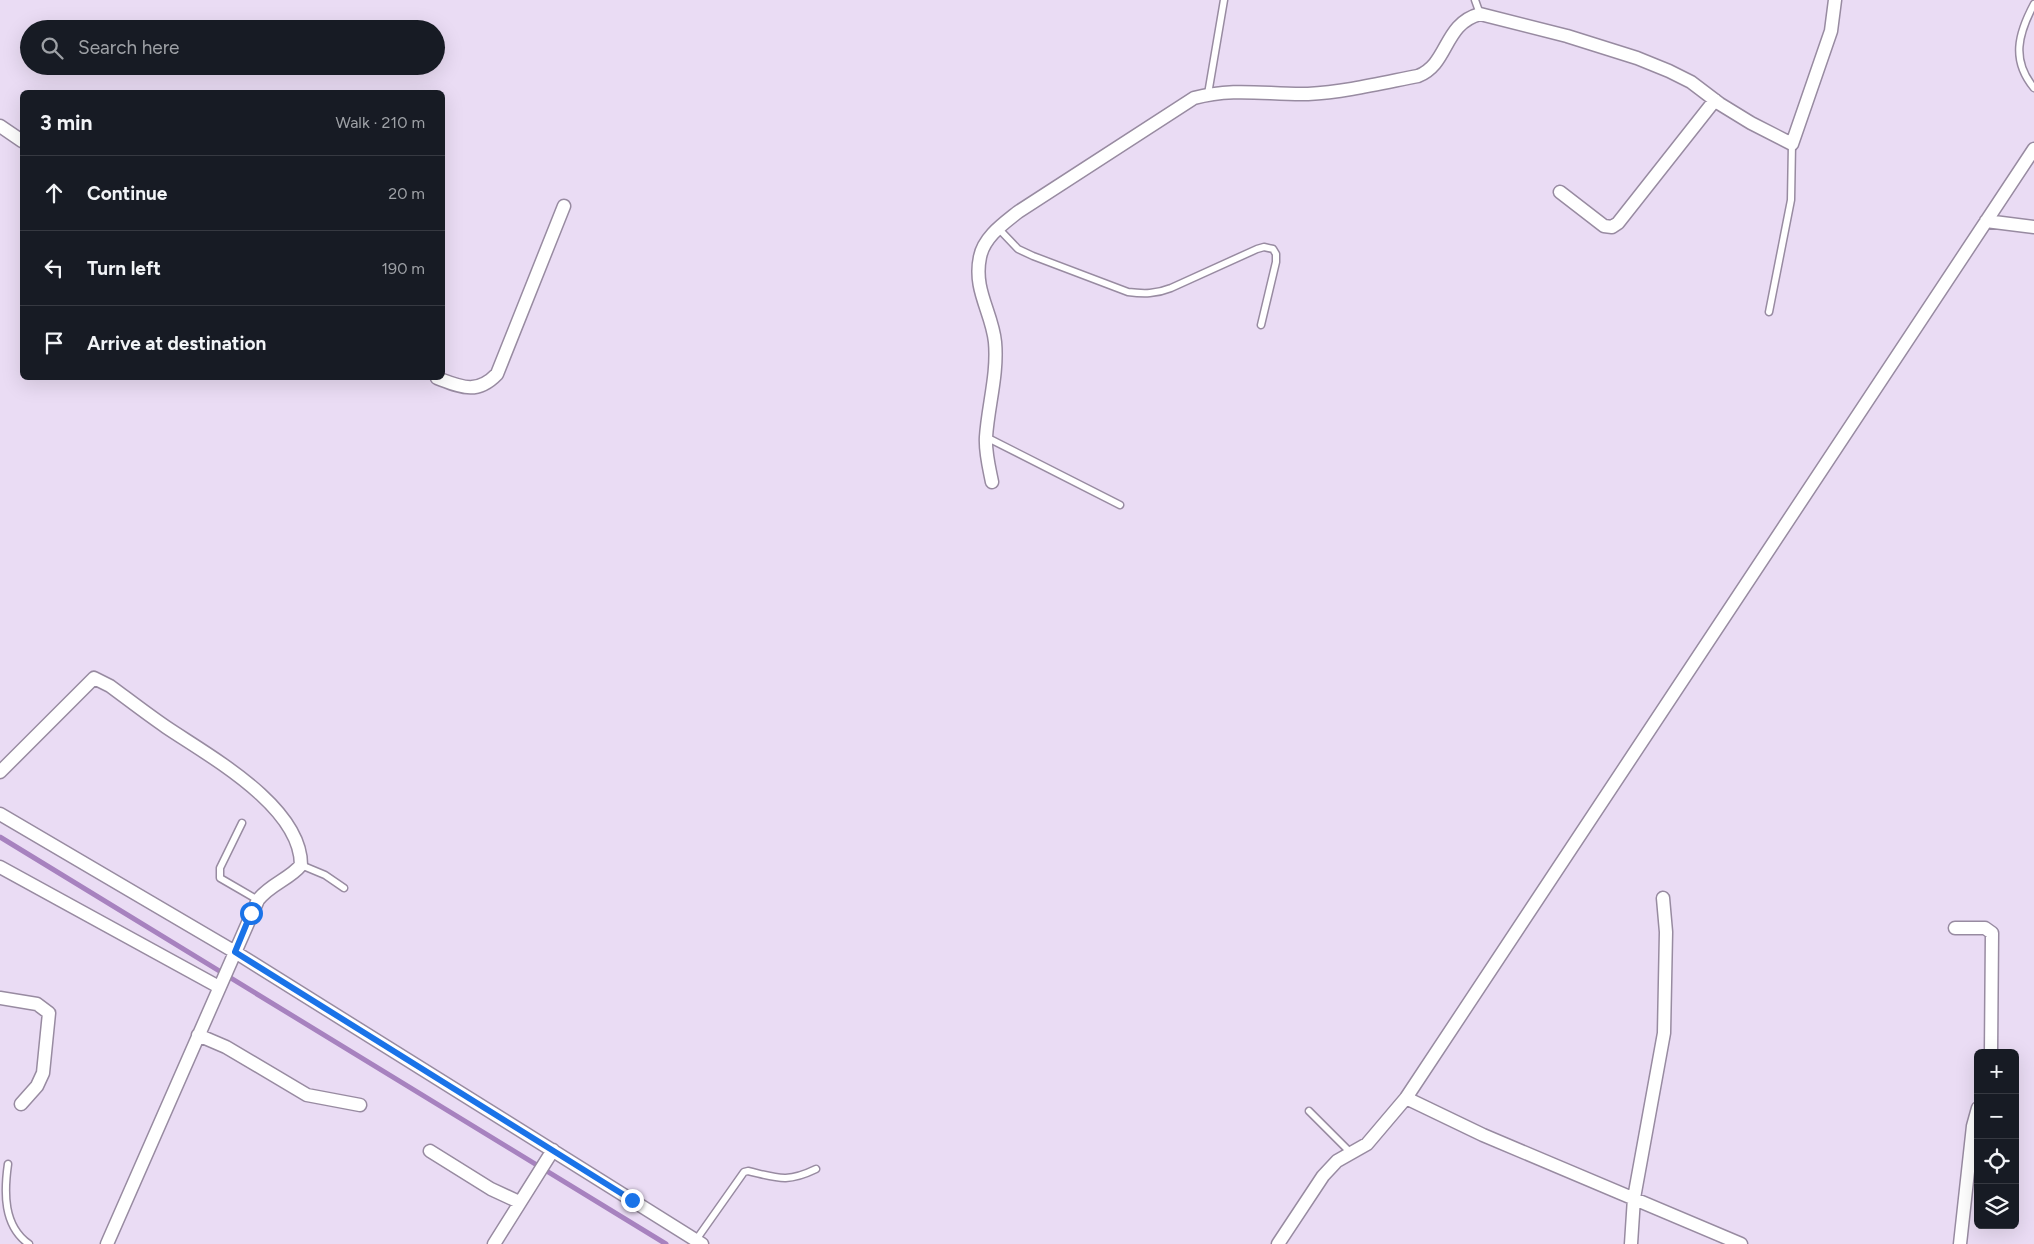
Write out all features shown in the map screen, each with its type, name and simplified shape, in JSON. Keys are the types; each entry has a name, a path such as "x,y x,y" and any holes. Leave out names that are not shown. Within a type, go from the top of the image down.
{"street":[{"path":"992,482 986,455 986,437 995,364 995,342 992,326 983,304 979,272 980,258 984,245 998,228 1018,212 1187,102 1208,94 1251,91 1324,92 1418,76 1428,72 1435,64 1458,26 1468,18 1480,14 1567,36 1637,58 1691,82 1751,123 1792,144 1832,31 1835,0"},
{"path":"1560,192 1604,226 1612,227 1618,223 1715,100"},
{"path":"0,126 20,140"},
{"path":"1278,1244 1323,1176 1337,1161 1367,1144 1406,1098 2034,149"},
{"path":"442,380 458,386 476,387 486,385 497,374 564,206"},
{"path":"1986,221 2034,227"},
{"path":"0,772 94,678 110,686 236,775 268,802 283,820 299,847 301,865 296,871 264,891 258,900 106,1244"},
{"path":"0,814 553,1150 699,1242"},
{"path":"0,867 220,984"},
{"path":"1631,1244 1634,1198 1664,1033 1666,932 1664,898"},
{"path":"1955,928 1986,928 1992,933 1991,1049"},
{"path":"0,998 37,1004 49,1013 43,1073 37,1086 21,1104"},
{"path":"198,1035 226,1047 307,1095 360,1105"},
{"path":"1406,1098 1482,1135 1741,1244"},
{"path":"1960,1244 1974,1120"},
{"path":"494,1244 532,1180 553,1150"},
{"path":"430,1151 491,1189 519,1202"}],"lane":[{"path":"1208,94 1224,0"},
{"path":"1475,0 1480,14"},
{"path":"2034,4 2021,33 2019,48 2022,70 2034,88"},
{"path":"1769,312 1791,200 1792,144"},
{"path":"998,228 1018,249 1033,256 1128,292 1142,294 1156,293 1171,288 1257,249 1264,247 1273,249 1276,254 1276,262 1260,325"},
{"path":"986,437 1120,505"},
{"path":"242,823 220,868 220,878 258,900"},
{"path":"301,865 325,875 344,888"},
{"path":"1308,1111 1350,1152"},
{"path":"8,1164 5,1187 8,1208 13,1227 28,1244"},
{"path":"699,1242 744,1172 748,1171 786,1179 798,1178 816,1169"}],"waterway":[{"path":"0,837 666,1244"}],"route":[{"path":"251,913 235,952 632,1200"}]}
